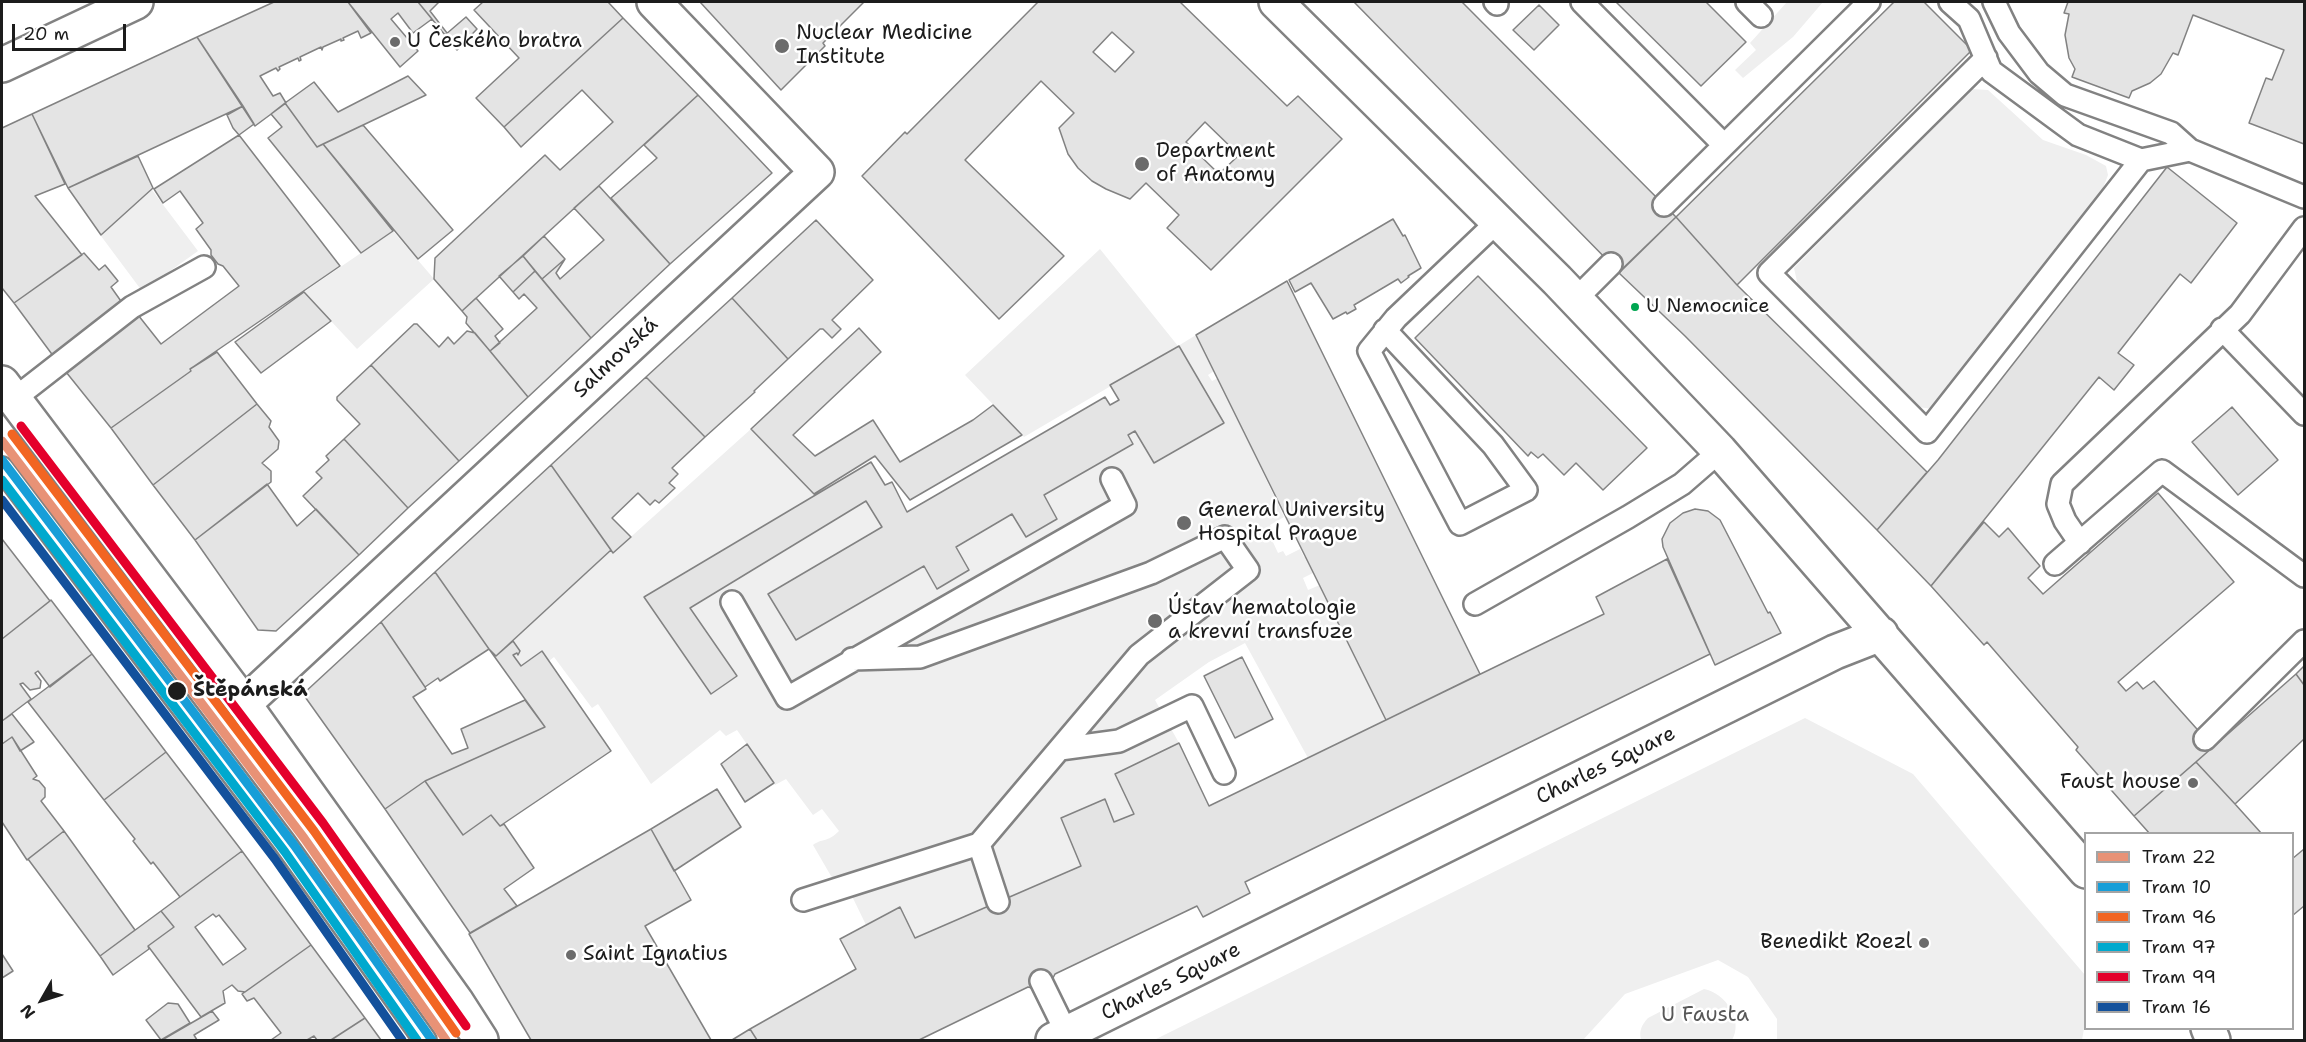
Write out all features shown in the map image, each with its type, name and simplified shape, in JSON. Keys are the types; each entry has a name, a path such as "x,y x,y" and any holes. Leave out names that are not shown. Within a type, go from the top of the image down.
{"street":[{"path":"2,65 136,2"},
{"name":"Salmovská","path":"244,704 817,172 654,2"},
{"path":"1276,2 1576,299 1720,451 2084,870"},
{"path":"8,391 244,704 456,1001 481,1041"},
{"name":"Charles Square","path":"1060,1037 1835,652 1881,634"}],"lane":[{"path":"1581,2 1724,146"},
{"path":"1664,205 1869,2"},
{"path":"1950,2 1969,19 1991,70 2078,135 2141,160 2190,150"},
{"path":"1994,2 2009,33 2039,73 2065,95 2171,134 2190,150 2304,197"},
{"path":"1986,58 1769,273 1927,432 2141,160"},
{"path":"1385,330 1493,446 1526,490 1461,524 1369,351 1385,330 1396,318 1498,221"},
{"path":"2080,543 2065,521 2058,504 2062,483 2240,314 2304,228"},
{"path":"1576,299 1611,264"},
{"path":"8,391 132,307 204,267"},
{"path":"2222,329 2304,414"},
{"path":"1475,604 1628,518 1682,484 1720,451"},
{"path":"2,468 278,834 424,1041"},
{"path":"2055,564 2162,471 2300,564"},
{"path":"732,602 787,698 1125,505 1112,479"},
{"path":"803,900 979,844 1139,655 1248,570 1225,537 1151,573 920,657 852,659"},
{"path":"2205,739 2304,641"},
{"path":"1060,749 1119,741 1192,706 1224,773"},
{"path":"979,844 998,902"},
{"path":"1041,981 1060,1037"}],"green space":[{"path":"1787,2 1823,2 1793,37 1743,78 1735,70 1756,50 1750,43"},
{"path":"1972,89 1988,90 2043,140 2086,155 2106,166 2108,175 2103,188 1932,409 1912,406 1800,295 1794,268"},
{"path":"152,190 198,251 142,291 101,236"},
{"path":"393,231 434,279 357,349 304,292"},
{"path":"1100,249 1178,346 1196,335 1214,371 1208,375 1212,381 1218,378 1284,517 1270,525 1276,537 1272,540 1278,553 1283,551 1286,556 1300,549 1306,557 1313,573 1303,578 1308,590 1320,585 1386,720 1308,758 1245,643 1209,662 1155,700 1179,743 1116,774 1134,814 1114,822 1081,866 915,938 900,907 866,925 850,892 831,876 813,845 839,831 822,809 813,815 786,779 775,785 737,730 726,736 720,730 651,784 598,704 592,708 554,657 549,661 542,651 521,666 513,655 520,651 513,641 611,550 614,552 751,429 816,496 644,597 711,694 737,676 690,608 866,501 882,527 768,594 796,640 924,566 937,589 969,570 956,547 1012,514 1026,537 1057,519 1044,495 1133,444 1128,435 1135,431 1153,462 1224,423 1179,346 1024,437 965,375"},
{"path":"1805,718 1913,774 2084,974 2082,1040 1777,1040 1777,1019 1748,977 1718,960 1625,994 1583,1040 1154,1040"},
{"name":"U Fausta","path":"1704,989 1719,996 1730,1008 1736,1024 1732,1040 1641,1040 1641,1029 1648,1018"}],"building":[{"path":"274,2 348,2 371,33 361,38 358,31 343,38 344,40 341,41 341,39 323,47 322,50 321,47 300,57 299,61 298,58 279,67 278,71 276,68 260,76 273,96 280,93 286,103 255,126 197,37"},
{"name":"U Českého bratra","path":"348,2 418,2 432,19 413,33 398,13 391,19 418,51 400,67"},
{"path":"418,2 439,2 430,11 447,33 445,35"},
{"path":"483,2 608,2 623,18 504,127 476,98 519,58 474,10"},
{"name":"Nuclear Medicine Institute","path":"700,2 864,2 823,43 825,46 781,90"},
{"name":"Department of Anatomy","path":"1038,2 1180,2 1287,106 1298,96 1342,139 1211,270 1167,228 1179,215 1146,183 1130,199 1092,181 1078,168 1068,154 1059,128 1074,113 1041,81 965,160 1064,256 999,319 862,176 905,132 907,134","holes":["1112,32 1134,52 1115,72 1093,52","1205,122 1239,155 1219,174 1186,142"]},
{"path":"1354,2 1462,2 1676,217 1619,272"},
{"path":"1616,2 1706,2 1746,42 1701,86"},
{"path":"1894,2 1924,2 1972,50 1737,285 1676,217"},
{"path":"2068,2 2304,2 2304,144 2249,123 2266,78 2272,80 2284,50 2193,15 2178,55 2173,53 2161,74 2150,83 2132,91 2129,98 2072,77 2075,69 2069,58 2065,35 2069,14 2064,13"},
{"path":"1539,5 1559,25 1534,50 1513,30"},
{"path":"466,17 477,29 457,50 445,35"},
{"path":"623,18 698,95 462,311 434,279 435,258 545,155 560,170 613,122 582,90 521,147 504,127"},
{"path":"197,37 243,106 68,188 32,114"},
{"path":"408,76 426,95 317,147 285,103 314,82 338,112"},
{"path":"698,95 772,173 670,264 611,198 657,158 644,145"},
{"path":"285,103 317,147 323,144 393,231 361,253 268,138 282,127 271,114"},
{"path":"243,106 254,124 239,135 227,115"},
{"path":"32,114 65,184 35,196 82,255 14,303 2,288 2,128"},
{"path":"363,125 453,230 418,259 323,144"},
{"path":"239,135 340,266 190,369 191,371 111,428 54,357 127,301 161,344 239,286 211,255 211,250 196,229 203,223 180,191 163,203 154,189"},
{"path":"138,156 153,188 101,235 68,188"},
{"path":"2167,167 2237,223 2191,283 2180,274 2118,353 2134,365 2114,390 2099,377 1931,586 1877,530 1938,460"},
{"path":"599,186 670,264 591,338 542,279 565,259 556,273 560,279 604,240 574,208"},
{"path":"1676,217 1737,285 1927,472 1877,530 1685,336 1619,273"},
{"path":"1393,219 1403,236 1405,235 1421,268 1401,283 1398,279 1354,305 1356,309 1333,319 1311,283 1295,292 1289,280"},
{"path":"816,220 873,280 832,320 841,329 832,338 820,329 788,359 732,298"},
{"path":"544,236 565,259 542,279 523,256"},
{"path":"84,253 99,270 105,265 118,281 111,287 123,304 54,357 14,303"},
{"path":"523,256 535,271 513,292 499,276"},
{"path":"535,271 591,338 528,397 490,351 537,308 524,294 519,299 513,292"},
{"path":"1478,276 1647,448 1603,490 1576,463 1564,475 1543,454 1538,458 1531,452 1528,456 1415,338"},
{"path":"1287,281 1480,674 1386,720 1196,335"},
{"path":"304,292 331,321 261,373 235,342"},
{"path":"476,298 503,329 495,336 500,343 490,351 466,323 467,317 462,311"},
{"path":"732,298 788,359 705,437 646,377"},
{"path":"414,324 417,324 439,347 448,337 454,344 467,331 475,333 528,397 459,461 371,365"},
{"path":"859,328 881,352 793,435 815,456 873,420 900,462 973,420 993,405 1022,435 910,500 875,456 814,494 751,429"},
{"path":"1179,346 1224,423 1154,463 1135,431 1128,435 1133,444 1044,495 1057,519 1026,537 1012,514 956,547 969,570 937,589 924,566 796,640 768,594 882,527 866,501 690,608 737,676 711,694 644,597 871,462 885,485 892,482 907,512 1105,397 1110,405 1119,400 1110,385"},
{"path":"217,352 257,404 153,485 111,428 191,371 190,369"},
{"path":"371,365 459,461 408,508 344,439 360,424 337,400 337,397"},
{"path":"646,377 705,437 672,468 678,474 669,483 675,488 659,503 655,500 650,505 638,493 612,518 631,537 613,553 551,465"},
{"path":"257,404 271,421 269,427 279,441 278,449 262,463 271,471 271,482 195,540 153,485"},
{"path":"2232,407 2278,460 2238,495 2192,442"},
{"path":"344,439 408,508 359,555 303,496 322,478 316,472 329,460 326,456"},
{"path":"551,465 611,550 496,656 435,572"},
{"path":"267,484 297,526 316,509 359,555 276,631 258,630 195,540"},
{"path":"2158,493 2234,582 2118,682 2126,691 2137,682 2143,689 2154,681 2213,747 2134,816 1987,642 1984,645 1931,586 1984,522 1999,537 2008,528 2040,566 2028,578 2043,594"},
{"path":"1695,509 1708,511 1720,520 1768,613 1770,612 1781,633 1715,665 1663,547 1662,539 1670,523 1683,513"},
{"path":"2,539 50,601 2,639"},
{"path":"1667,559 1710,654 1245,882 1250,893 1203,917 1197,906 1055,974 1053,978 1050,977 1032,988 1028,987 919,1040 757,1040 750,1029 856,969 840,939 900,907 915,938 1081,866 1061,818 1105,799 1114,822 1134,814 1115,774 1179,743 1209,806 1604,614 1596,597"},
{"path":"435,572 489,649 440,681 438,678 425,687 381,622"},
{"path":"51,600 92,654 50,687 38,671 35,673 41,681 40,688 30,690 23,683 20,684 31,699 2,721 2,639"},
{"path":"381,622 425,687 426,689 413,697 452,754 468,748 461,729 525,700 545,727 425,781 385,809 303,694"},
{"path":"513,641 520,651 518,655 517,653 513,655 521,666 542,651 611,751 500,826 491,815 463,835 425,781 545,727 489,649 496,656"},
{"path":"92,654 166,752 104,800 28,702"},
{"path":"1242,657 1273,719 1235,738 1204,676"},
{"path":"2304,666 2304,685 2296,674"},
{"path":"2296,674 2304,685 2304,739 2235,804 2196,762"},
{"path":"12,714 34,742 20,751 12,737 2,744 2,721"},
{"path":"12,737 37,776 33,779 39,781 45,788 45,797 41,801 64,831 27,860 2,822 2,744"},
{"path":"747,744 774,783 745,802 721,764"},
{"path":"166,752 242,851 180,897 153,862 151,864 133,841 135,839 104,800"},
{"name":"Faust house","path":"2196,762 2260,832 2148,832 2134,816"},
{"path":"425,781 463,835 491,815 500,826 504,824 534,868 504,889 517,906 470,933 385,809"},
{"path":"717,789 741,827 674,871 651,829"},
{"name":"Saint Ignatius","path":"651,829 691,900 645,926 711,1040 531,1040 469,934"},
{"path":"64,831 135,930 100,956 28,859"},
{"path":"2304,849 2304,906 2294,914 2294,857"},
{"path":"242,851 311,945 245,992 238,991 232,985 223,991 225,1003 201,1017 148,946 174,927 161,911","holes":["213,914 216,917 219,915 246,949 223,965 195,927"]},
{"path":"161,911 174,927 148,946 149,949 113,975 100,956"},
{"path":"311,945 365,1018 331,1040 317,1040 314,1036 307,1040 271,1040 281,1033 254,998 247,1001 242,994"},
{"path":"2,954 13,971 2,978"},
{"path":"168,1003 178,1004 190,1023 161,1040 146,1020"},
{"path":"212,1011 219,1020 194,1035 197,1040 162,1040"},
{"path":"365,1018 381,1040 331,1040"},
{"path":"750,1029 757,1040 732,1040"}],"tram line":[{"name":"99","path":"21,426 323,823 466,1026"},
{"name":"96","path":"12,434 314,831 456,1033"},
{"name":"22","path":"2,441 304,838 446,1040"},
{"name":"10","path":"2,460 294,845 432,1040"},
{"name":"97","path":"2,480 285,852 417,1040"},
{"name":"16","path":"2,500 275,859 402,1040"}],"place":[{"name":"U Českého bratra","path":"395,42"},
{"name":"Nuclear Medicine Institute","path":"782,46"},
{"name":"Department of Anatomy","path":"1142,164"},
{"name":"U Nemocnice","path":"1635,307"},
{"name":"General University Hospital Prague","path":"1184,523"},
{"name":"Ústav hematologie a krevní transfuze","path":"1155,621"},
{"name":"Štěpánská","path":"177,691"},
{"name":"Faust house","path":"2193,783"},
{"name":"Benedikt Roezl","path":"1924,943"},
{"name":"Saint Ignatius","path":"571,955"}]}
